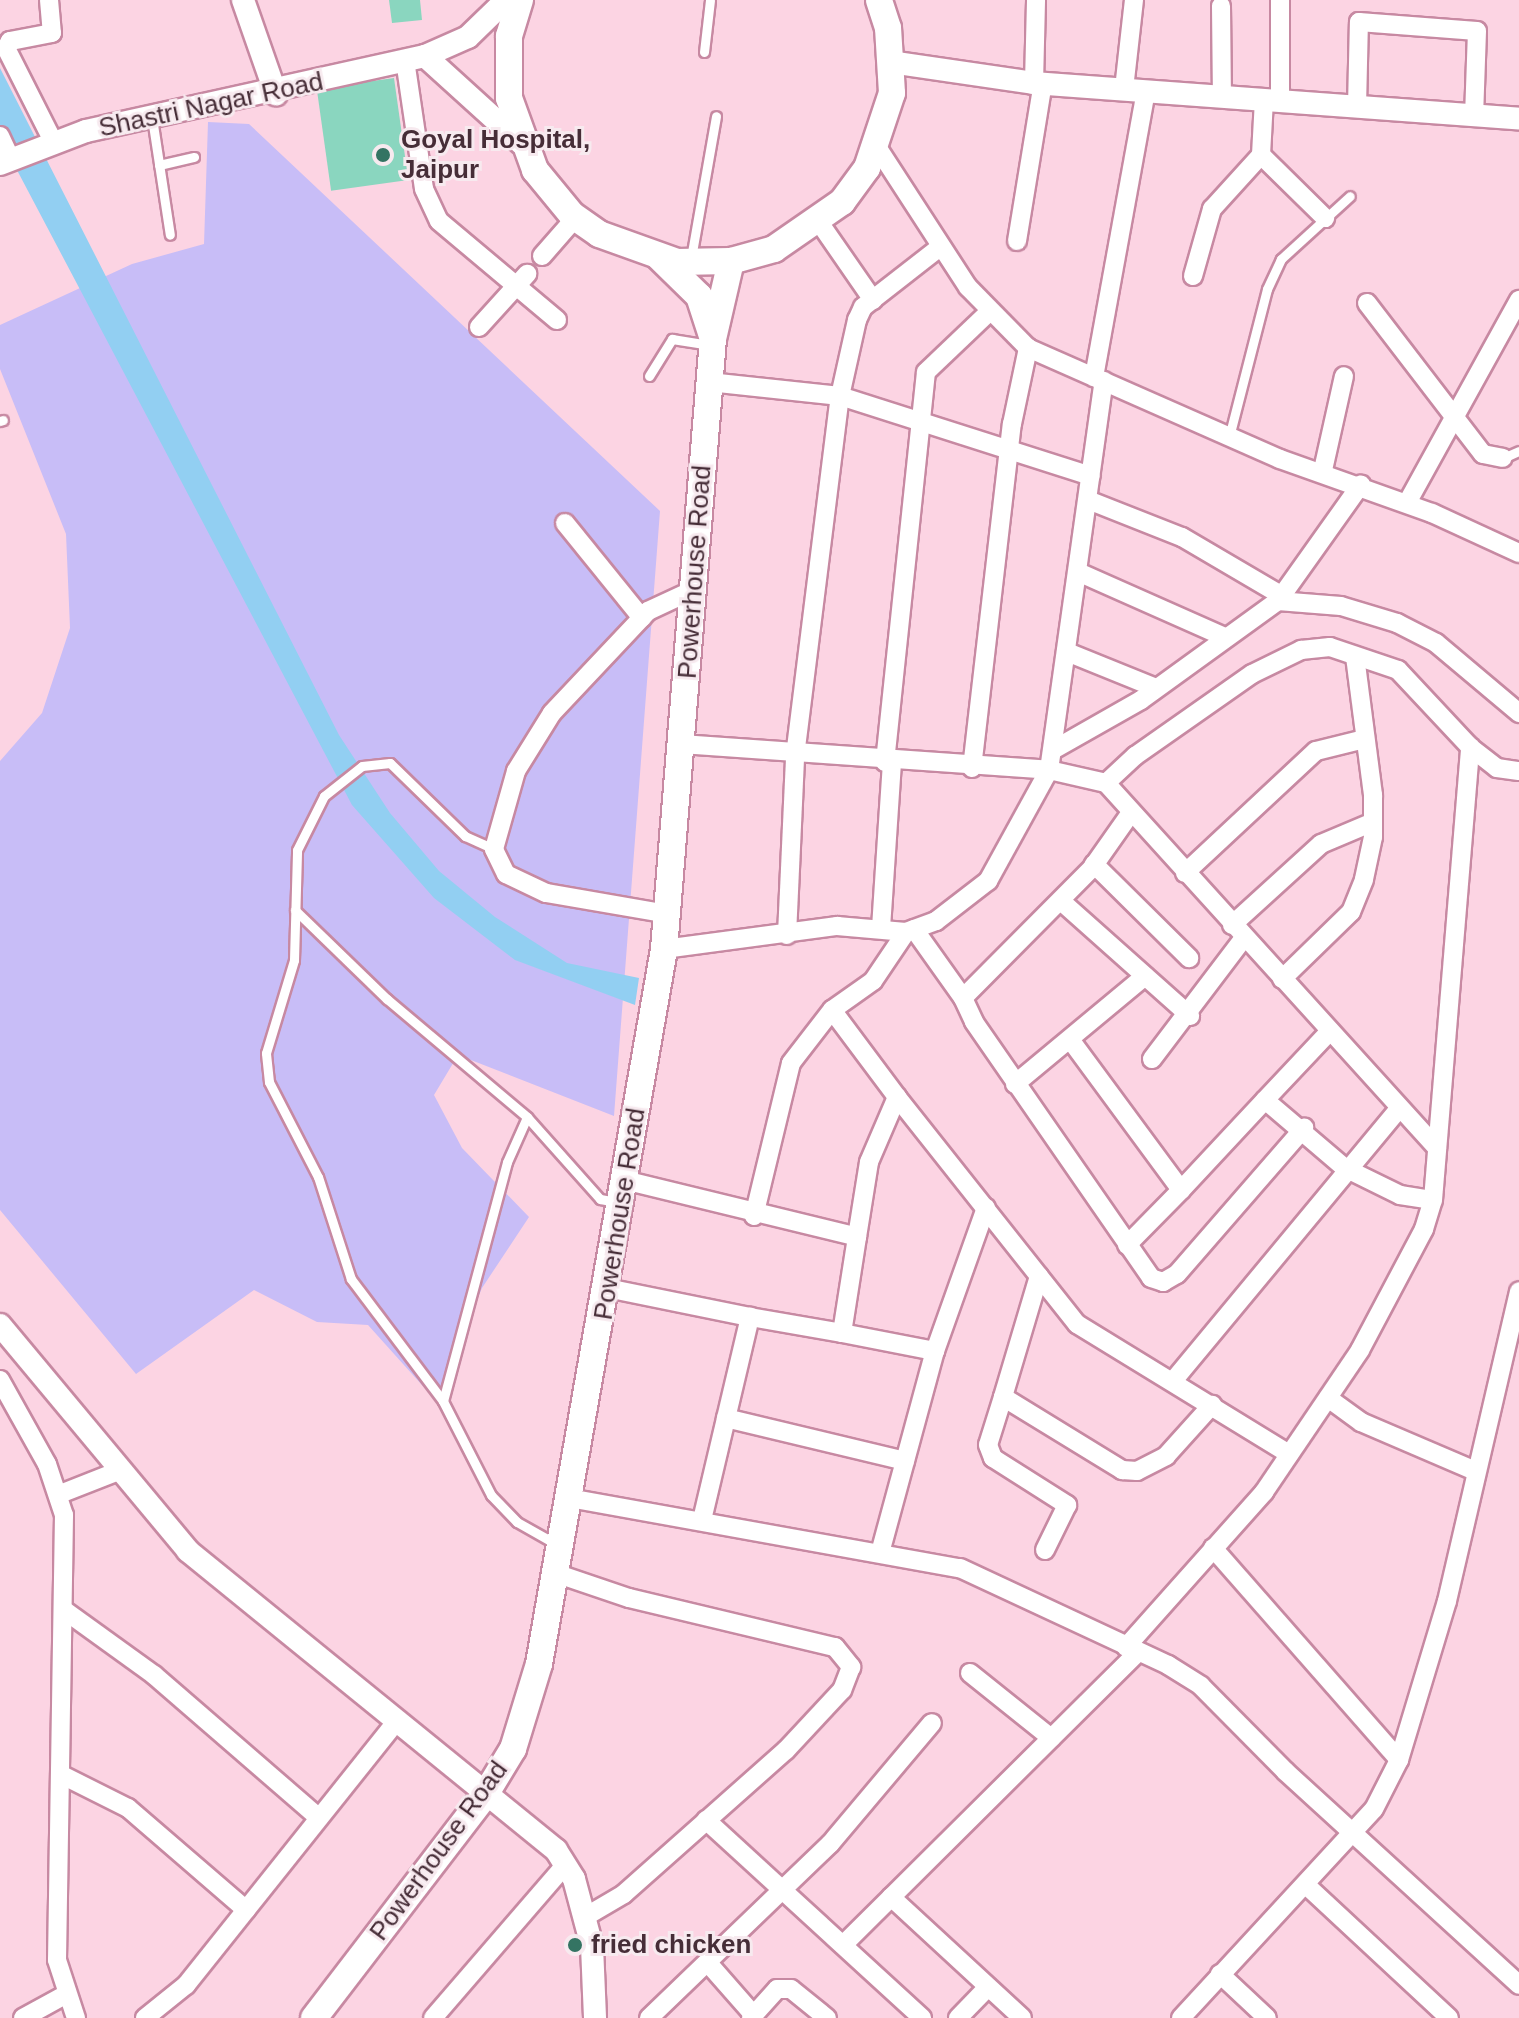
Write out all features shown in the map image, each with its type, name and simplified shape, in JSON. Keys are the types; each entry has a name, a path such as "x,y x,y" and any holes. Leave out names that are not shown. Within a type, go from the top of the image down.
{"main road":[{"path":"520,0 506,66 521,143 548,188 576,217 632,251 690,261 731,261 774,249 819,222 842,202 877,147 892,93 879,0"},
{"path":"659,257 699,296 712,342"},
{"path":"712,342 731,261"},
{"name":"Powerhouse Road","path":"314,2018 485,1795 513,1749 527,1712 607,1288 668,914 712,342"}],"street":[{"path":"49,0 52,33 10,41 6,48 51,145"},
{"path":"243,0 276,94"},
{"name":"Shastri Nagar Road","path":"6,162 51,145 152,118 276,94 415,58 468,37 506,0"},
{"path":"1017,241 1038,83 1036,0"},
{"path":"1124,89 1134,0"},
{"path":"1193,276 1212,209 1261,155 1272,100 1280,0"},
{"path":"1221,6 1222,97"},
{"path":"1357,107 1359,22 1463,29 1477,31 1474,116"},
{"path":"415,58 521,143"},
{"path":"415,58 424,189 439,221 521,281 557,320"},
{"path":"890,62 1038,83 1519,119"},
{"path":"662,955 837,926 910,930 936,921 988,881 1054,771 1053,750 1091,476 1099,379 1146,91"},
{"path":"0,136 6,162"},
{"path":"877,147 940,247 988,313 1028,348 1229,437 1407,503 1518,555"},
{"path":"1261,155 1325,218"},
{"path":"542,256 576,217"},
{"path":"819,222 873,300"},
{"path":"787,935 795,756 840,396 857,320 873,300 940,247"},
{"path":"479,327 521,281"},
{"path":"1407,503 1519,300"},
{"path":"1367,303 1483,454 1511,455"},
{"path":"881,928 888,763 921,417 932,362 988,313"},
{"path":"972,768 1009,453 1028,348"},
{"path":"1323,470 1344,376"},
{"path":"709,382 840,396 921,417 1009,453 1091,476"},
{"path":"1053,750 1156,688 1280,598 1361,484"},
{"path":"1088,500 1182,537 1280,598 1341,606 1397,623 1436,643 1519,713"},
{"path":"565,523 642,618"},
{"path":"1078,572 1225,637"},
{"path":"668,914 546,893 506,874 494,849 507,796 537,733 642,618 662,601 693,590"},
{"path":"1099,780 1252,674 1301,650 1330,647 1398,670 1470,747 1497,768 1519,771"},
{"path":"1067,652 1156,688"},
{"path":"1282,979 1351,912 1373,822 1355,656"},
{"path":"1185,873 1316,751 1364,739"},
{"path":"681,744 888,763 1054,771 1099,780 1437,1148"},
{"path":"843,1945 1051,1738 1131,1650 1289,1454 1360,1350 1433,1200 1470,747"},
{"path":"963,998 1061,901 1094,864 1130,814"},
{"path":"1152,1059 1190,1016 1238,931 1321,844 1373,822"},
{"path":"1094,864 1189,958"},
{"path":"1061,901 1190,1016"},
{"path":"910,930 963,998 1015,1084 1151,1278 1163,1282 1177,1274 1304,1128"},
{"path":"754,1216 791,1063 832,1010 873,981 910,930"},
{"path":"1015,1084 1072,1042 1145,976"},
{"path":"832,1010 1077,1324 1289,1454"},
{"path":"1127,1245 1330,1031"},
{"path":"1072,1042 1181,1190"},
{"path":"842,1333 869,1162 897,1097"},
{"path":"1265,1100 1304,1128 1345,1168 1400,1195 1433,1200"},
{"path":"1173,1381 1345,1168 1400,1108"},
{"path":"623,1192 857,1237"},
{"path":"880,1553 935,1351 986,1208"},
{"path":"1039,1276 988,1445 993,1458 1067,1505 1045,1550"},
{"path":"607,1288 935,1351"},
{"path":"1181,2018 1374,1809 1399,1760 1447,1601 1473,1470 1519,1291"},
{"path":"702,1520 750,1317"},
{"path":"0,1325 188,1551 395,1723 556,1850 585,1917 595,2018"},
{"path":"0,1380 60,1494 64,1776 57,1960 65,1995 76,2018"},
{"path":"1003,1397 1122,1470 1137,1471 1166,1456 1212,1405"},
{"path":"1328,1398 1361,1422 1473,1470"},
{"path":"726,1418 905,1461"},
{"path":"60,1494 121,1470"},
{"path":"569,1498 880,1553 992,1579 1131,1650 1201,1686 1352,1833 1519,1985"},
{"path":"1213,1548 1399,1760"},
{"path":"552,1572 629,1598 835,1647 847,1656 851,1667 842,1690 706,1820 624,1894 585,1917"},
{"path":"64,1610 154,1675 319,1818"},
{"path":"970,1673 1051,1738"},
{"path":"145,2018 186,1985 395,1723"},
{"path":"649,2018 784,1892 932,1723"},
{"path":"64,1776 128,1808 246,1910"},
{"path":"706,1820 922,2018"},
{"path":"433,2018 565,1865"},
{"path":"1306,1885 1449,2018"},
{"path":"891,1897 1022,2018"},
{"path":"708,1963 751,2015 777,1989 791,1989 827,2018"},
{"path":"1220,1974 1267,2018"},
{"path":"958,2018 988,1987"},
{"path":"23,2018 65,1995"}],"lane":[{"path":"704,52 710,0"},
{"path":"690,261 716,116"},
{"path":"152,118 170,235"},
{"path":"159,165 194,157"},
{"path":"1229,437 1267,289 1281,259 1350,196"},
{"path":"649,376 672,339 712,342"},
{"path":"494,849 465,836 390,763 362,766 324,796 297,850 294,960 266,1053 269,1082 318,1177 351,1279 443,1401 491,1495 517,1522 559,1545"},
{"path":"295,910 387,999 527,1117 600,1199 623,1192"},
{"path":"443,1401 507,1162 527,1117"}],"shaded area":[{"path":"208,122 249,124 660,511 614,1116 458,1055 434,1095 462,1148 529,1217 482,1288 453,1358 448,1414 368,1325 317,1322 254,1290 136,1374 0,1210 0,761 42,713 70,628 66,534 0,369 0,325 132,264 204,244"}],"water":[{"path":"0,68 339,735 390,813 439,871 495,917 567,963 639,978 635,1005 515,960 434,898 352,805 18,172 0,130"}],"building":[{"path":"389,0 420,0 422,20 392,23"},
{"path":"394,78 408,180 331,191 317,89"}],"place":[{"name":"Goyal Hospital, Jaipur","path":"383,155"},
{"name":"fried chicken","path":"575,1945"}]}
